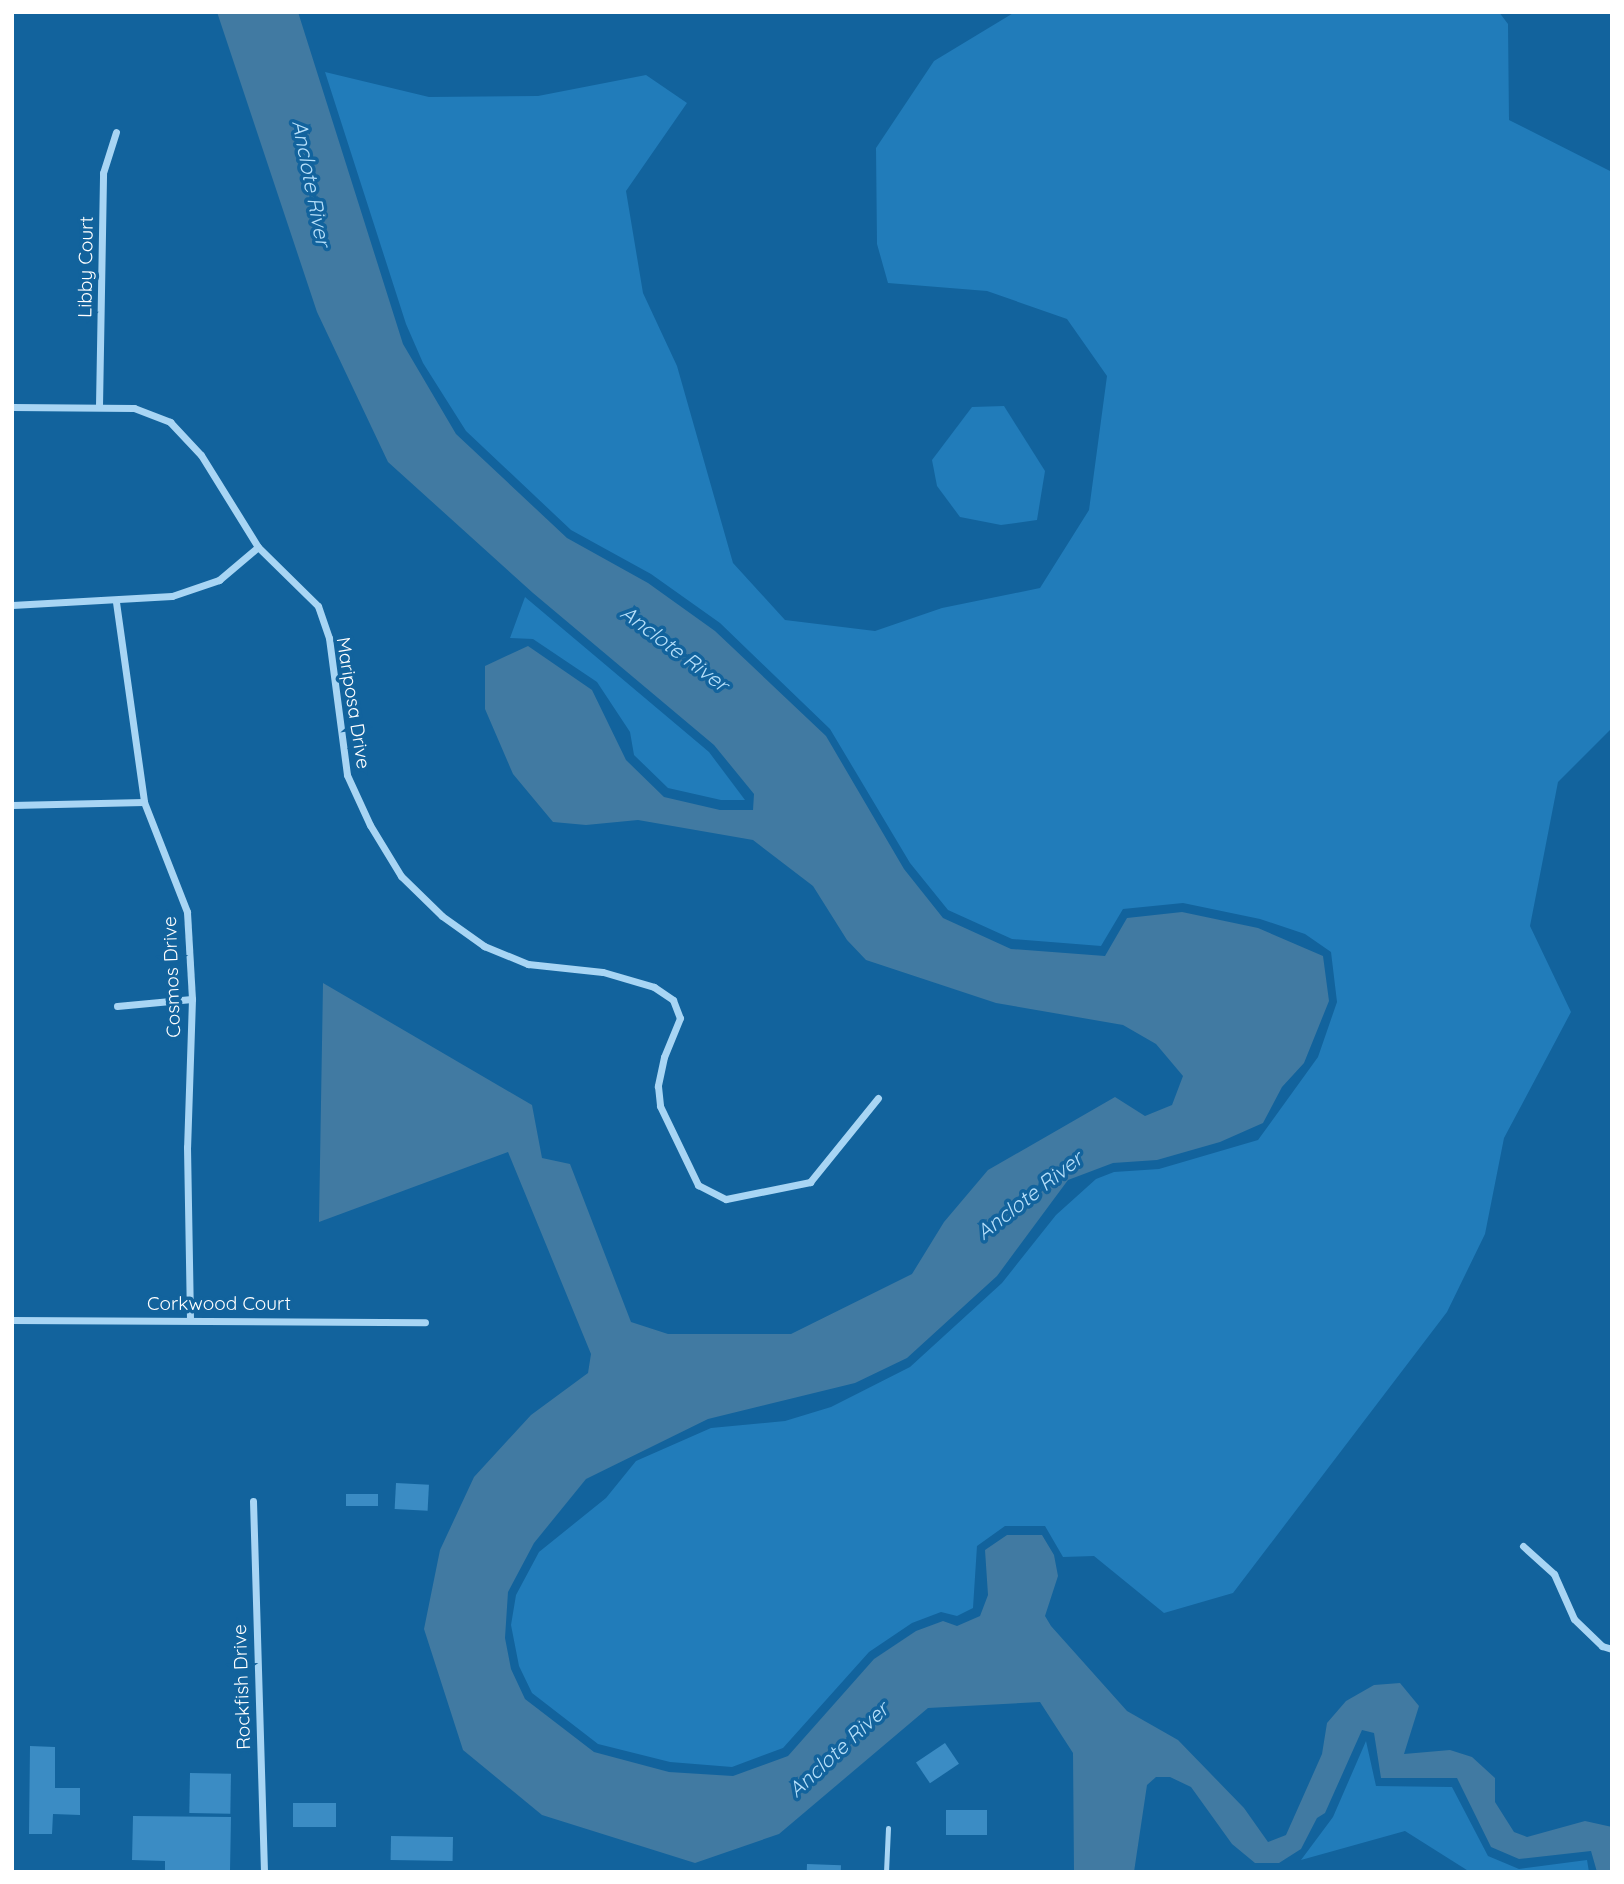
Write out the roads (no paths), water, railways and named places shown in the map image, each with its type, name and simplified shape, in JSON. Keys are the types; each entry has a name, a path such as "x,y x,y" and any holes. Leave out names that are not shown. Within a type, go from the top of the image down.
{"street":[{"name":"Libby Court","path":"99,406 103,173 116,131"},
{"name":"Mariposa Drive","path":"12,407 134,408 170,422 201,455 258,547 318,606 329,638 347,775 370,825 401,876 442,916 484,946 528,964 603,972 654,988 673,1000 680,1018 664,1057 658,1086 668,1126 698,1185 726,1199 810,1182 878,1098"},
{"path":"12,605 116,602 172,596 219,580 258,547"},
{"name":"Cosmos Drive","path":"116,602 144,802 187,912 192,999 187,1147 190,1319"},
{"path":"12,805 144,802"},
{"path":"117,1006 192,999"},
{"name":"Corkwood Court","path":"12,1320 425,1322"},
{"name":"Rockfish Drive","path":"253,1501 264,1872"},
{"path":"1523,1546 1554,1574 1574,1619 1602,1646 1612,1649"}],"lane":[{"path":"886,1872 888,1828"}],"water":[{"name":"Anclote River","path":"217,12 298,12 403,344 456,434 567,538 648,583 715,631 826,736 904,869 943,918 1011,949 1105,956 1127,918 1182,912 1258,928 1323,956 1329,1001 1304,1063 1282,1087 1263,1123 1220,1142 1157,1160 1113,1163 1068,1180 997,1276 907,1358 855,1383 708,1419 586,1479 534,1543 508,1592 505,1638 511,1669 525,1699 594,1752 669,1772 733,1776 788,1756 874,1659 916,1631 943,1621 957,1626 980,1616 988,1595 985,1550 1007,1535 1042,1535 1054,1555 1058,1576 1045,1616 1051,1626 1127,1711 1178,1740 1244,1808 1268,1842 1286,1835 1322,1754 1327,1723 1346,1701 1374,1685 1400,1683 1419,1706 1404,1754 1450,1750 1472,1757 1495,1778 1495,1802 1514,1832 1527,1837 1585,1821 1612,1827 1612,1872 1597,1872 1591,1851 1519,1859 1491,1847 1457,1778 1381,1778 1374,1733 1362,1730 1325,1813 1317,1818 1301,1849 1279,1863 1255,1863 1232,1844 1191,1787 1170,1777 1156,1777 1147,1785 1134,1872 1074,1872 1073,1753 1040,1702 928,1708 779,1834 695,1863 542,1815 463,1750 424,1629 440,1550 474,1477 531,1415 588,1373 591,1354 508,1152 319,1222 323,983 532,1105 542,1158 570,1164 631,1322 668,1334 791,1334 912,1274 944,1222 988,1170 1115,1097 1145,1116 1172,1105 1183,1076 1156,1044 1123,1025 996,1003 866,960 847,940 813,886 753,840 638,820 586,825 553,822 513,774 485,709 485,666 528,646 592,690 626,760 664,797 720,810 753,810 754,794 714,745 533,593 388,462 317,312"}]}
